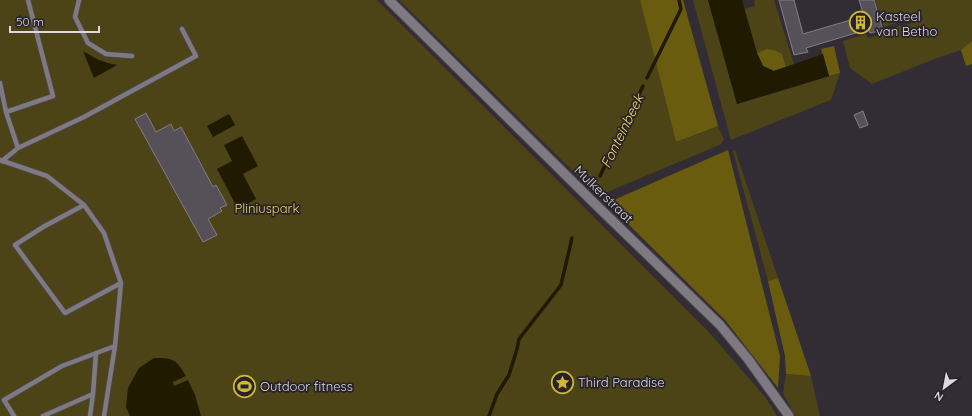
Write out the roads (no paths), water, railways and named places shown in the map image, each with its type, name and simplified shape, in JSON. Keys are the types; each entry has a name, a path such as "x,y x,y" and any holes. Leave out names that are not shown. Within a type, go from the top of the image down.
{"street":[{"name":"Mulkerstraat","path":"390,0 720,325 748,359 789,416"}],"lane":[{"path":"6,112 53,96 28,0"},
{"path":"79,0 75,17 88,43 106,54 132,56"},
{"path":"1,160 18,148 87,115 196,56 182,29"},
{"path":"0,83 6,112 18,148"},
{"path":"1,160 47,176 84,205 104,233 121,284 104,416"},
{"path":"84,205 43,227 15,245 65,313 121,284"},
{"path":"14,416 4,400 62,366 114,346"},
{"path":"90,416 96,353"},
{"path":"43,416 93,394"}],"waterway":[{"name":"Fonteinbeek","path":"647,78 681,9 679,0"},
{"name":"Fonteinbeek","path":"600,176 643,86"},
{"name":"Fonteinbeek","path":"489,416 497,394 509,375 519,339 561,285 572,238"}],"place":[{"name":"Kasteel van Betho","path":"861,23"},
{"name":"Third Paradise","path":"563,382"},
{"name":"Outdoor fitness","path":"245,386"}],"park label":[{"name":"Pliniuspark","path":"267,208"}]}
